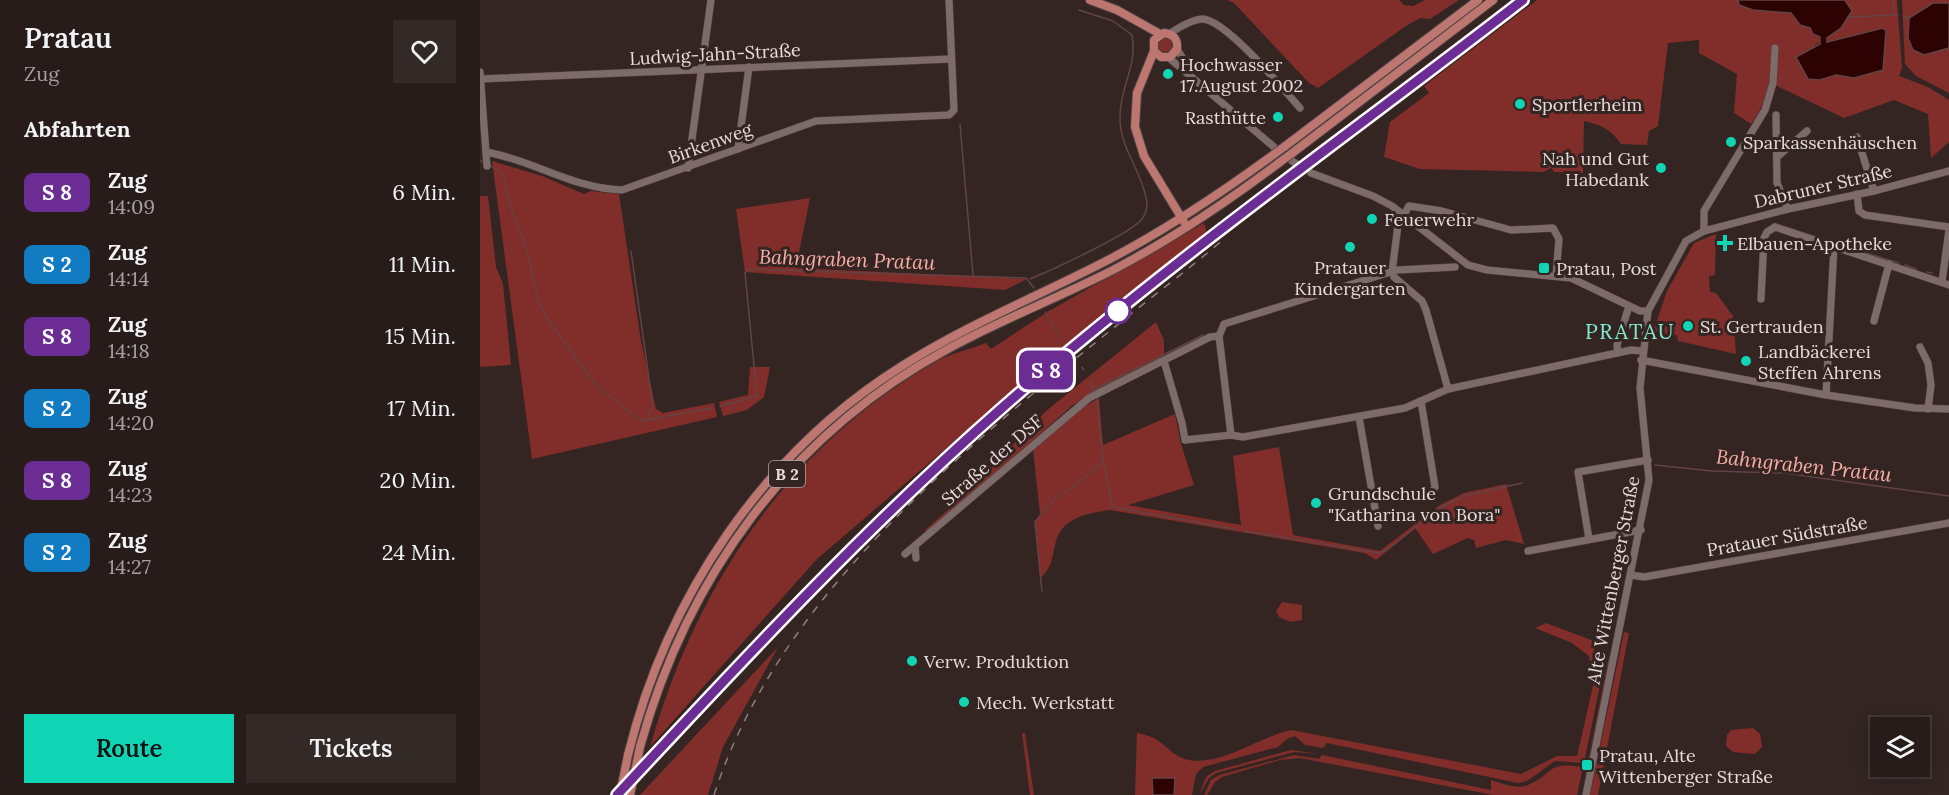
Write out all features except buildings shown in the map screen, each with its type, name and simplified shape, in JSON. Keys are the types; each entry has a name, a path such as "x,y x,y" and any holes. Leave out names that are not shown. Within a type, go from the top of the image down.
{"main road":[{"path":"1090,0 1117,10 1177,44 1147,68 1136,101 1137,137 1144,156 1187,227"},
{"name":"B 2","path":"620,795 628,754 644,698 662,651 699,578 741,516 806,442 856,399 921,354 1110,258 1181,218 1277,150 1478,0"},
{"name":"B 2","path":"630,795 640,747 660,679 690,612 707,581 749,519 811,449 866,402 930,359 978,333 1113,270 1187,227 1280,162 1292,157 1493,0"},
{"path":"1161,36 1161,55"}],"street":[{"path":"688,168 711,0"},
{"path":"949,0 951,59"},
{"path":"1161,36 1202,19 1223,28 1300,108"},
{"path":"1185,25 1177,44 1195,77"},
{"path":"1704,231 1704,211 1765,110 1773,82 1775,48"},
{"path":"1161,55 1195,77 1223,105 1277,150"},
{"name":"Ludwig-Jahn-Straße","path":"480,79 951,59"},
{"name":"Birkenweg","path":"486,152 507,156 605,190 622,190 825,119 949,115 954,110 951,59"},
{"path":"738,149 749,67"},
{"path":"480,72 487,166"},
{"path":"1776,115 1778,189 1788,209"},
{"path":"1777,157 1807,131"},
{"path":"1857,137 1874,191"},
{"path":"1292,157 1300,166"},
{"name":"Dabruner Straße","path":"1704,231 1949,171"},
{"path":"1311,173 1373,196 1404,214 1461,261 1475,268 1556,276 1587,285 1640,311 1648,311"},
{"path":"1774,227 1945,284 1949,229 1864,215 1859,211 1857,194"},
{"path":"1448,389 1426,310 1422,302 1394,277 1392,272 1397,230 1409,206 1511,230 1553,228 1559,239 1556,276"},
{"path":"1772,213 1774,227"},
{"path":"1761,299 1764,238 1767,232 1774,227"},
{"name":"Alte Wittenberger Straße","path":"1586,795 1641,530 1649,480 1640,388 1641,360 1648,311 1686,241 1704,231"},
{"path":"1826,395 1834,246"},
{"path":"1874,321 1889,264"},
{"path":"1232,435 1219,336 1224,324 1392,272 1455,267"},
{"path":"1618,353 1617,345 1629,306"},
{"name":"Straße der DSF","path":"905,554 1075,408 1102,390 1210,337 1219,336"},
{"path":"1920,347 1928,363 1930,376 1928,409"},
{"path":"1164,361 1185,440 1232,435 1244,437 1359,417 1405,408 1448,389 1618,353 1642,351"},
{"path":"1641,360 1826,395 1928,409 1949,409"},
{"path":"1421,401 1435,487 1429,498"},
{"path":"1359,417 1378,526"},
{"path":"1589,539 1578,472 1648,460"},
{"name":"Pratauer Südstraße","path":"1631,575 1644,577 1949,523"},
{"path":"1528,551 1641,530"},
{"path":"915,546 916,558"}],"shaded area":[{"path":"1227,0 1399,0 1404,5 1413,6 1425,0 1459,0 1430,19 1420,18 1406,26 1318,88 1309,83 1234,3"},
{"path":"1537,0 1738,0 1739,5 1753,10 1791,12 1821,41 1815,45 1820,80 1836,75 1854,78 1852,37 1827,42 1827,38 1841,28 1852,11 1845,0 1897,0 1902,68 1899,76 1928,87 1949,100 1949,142 1931,158 1928,114 1894,100 1844,118 1775,85 1779,48 1772,46 1769,87 1762,106 1751,124 1734,113 1737,74 1699,53 1699,40 1668,43 1658,126 1649,131 1647,145 1621,144 1605,128 1584,121 1583,173 1554,172 1551,168 1543,172 1420,169 1384,157 1390,122 1429,93 1424,86"},
{"path":"1738,0 1845,0 1852,11 1841,28 1827,38 1827,42 1883,28 1886,31 1883,70 1854,78 1836,75 1820,80 1808,79 1796,57 1820,44 1820,37 1813,34 1810,28 1800,25 1791,13 1753,10 1739,5"},
{"path":"1902,0 1949,0 1949,3 1933,3 1924,55 1949,48 1949,93 1916,76 1905,64"},
{"path":"1933,3 1949,3 1949,48 1924,55 1913,50 1908,38 1909,18"},
{"path":"1165,38 1170,40 1172,45 1170,50 1165,52 1160,50 1158,45 1160,40"},
{"path":"492,161 542,176 584,194 591,191 619,194 641,341 656,409 663,413 714,403 717,417 532,459"},
{"path":"480,196 488,196 496,267 503,284 511,365 480,367"},
{"path":"810,198 796,268 1027,279 1005,290 745,272 736,209"},
{"path":"1204,223 1207,233 1114,304 816,560 650,747 670,687 694,629 723,575 756,524 794,477 837,433 885,394 939,360 986,343 991,349 1049,311"},
{"path":"1716,234 1715,275 1709,276 1710,292 1716,293 1733,316 1736,354 1678,341 1677,335 1653,332 1667,291 1694,243"},
{"path":"1156,322 1164,340 1164,356 1073,405 928,532 925,530 983,479 991,467 1046,411"},
{"path":"750,367 770,367 764,397 747,410 723,416 719,402 748,395"},
{"path":"1099,398 1103,445 1175,414 1181,444 1194,485 1128,505 1241,525 1233,456 1279,447 1293,535 1380,551 1440,505 1464,493 1506,484 1524,544 1506,540 1476,548 1474,540 1468,538 1433,554 1415,528 1376,560 1365,553 1110,510 1086,515 1064,526 1056,541 1050,565 1040,579 1035,521 1040,514 1033,450 1080,409"},
{"path":"1282,602 1302,605 1302,620 1290,622 1279,617 1276,611"},
{"path":"1546,623 1594,641 1595,656 1606,656 1584,763 1555,761 1527,781 1518,783 1327,743 1323,748 1305,745 1295,736 1287,739 1278,747 1203,767 1196,774 1192,795 1174,795 1175,785 1153,778 1153,795 1135,795 1137,733 1154,738 1178,756 1198,761 1225,756 1291,730 1521,774 1557,756 1577,756 1594,682 1589,656 1572,643 1535,628"},
{"path":"1624,632 1629,633 1598,795 1590,795"},
{"path":"778,647 723,747 708,795 640,795"},
{"path":"1609,657 1610,658 1581,795"},
{"path":"1753,728 1760,734 1762,747 1755,754 1733,752 1726,746 1727,735 1731,730"},
{"path":"1022,733 1025,733 1034,795 1030,795"},
{"path":"1291,750 1319,754 1294,752 1216,773 1209,778 1199,795 1206,777 1215,771"},
{"path":"1294,755 1319,759 1322,755 1491,790 1491,780 1519,787 1537,781 1556,767 1583,767 1577,795 1493,795 1300,758 1280,760 1222,777 1215,782 1207,795 1204,795 1211,780 1219,775"},
{"path":"1152,778 1175,778 1174,795 1153,795"}],"waterway":[{"path":"1894,0 1894,14"},
{"path":"1030,279 1090,251 1135,226 1142,219 1147,208 1140,177 1127,150 1120,120 1122,98 1133,57 1132,35 1113,21 1079,10"},
{"path":"1848,17 1898,15"},
{"path":"1903,16 1910,18"},
{"path":"960,124 973,275"},
{"name":"Bahngraben Pratau","path":"491,166 503,175 512,212 527,249 538,301 546,317 596,385 641,421 711,408"},
{"path":"1786,227 1843,246"},
{"path":"1846,247 1899,263"},
{"path":"631,251 653,407 646,421"},
{"path":"1905,265 1916,269"},
{"name":"Bahngraben Pratau","path":"720,406 757,396 745,273 748,269 1026,278 1034,288"},
{"path":"1927,272 1932,273"},
{"name":"Bahngraben Pratau","path":"1045,312 1060,338"},
{"path":"1090,381 1093,390 1203,335"},
{"name":"Bahngraben Pratau","path":"1097,400 1103,461 1113,507 1235,529"},
{"path":"1042,591 1035,522 1056,498 1077,484 1102,462"},
{"name":"Bahngraben Pratau","path":"1655,465 1712,471 1784,473 1949,496"},
{"name":"Bahngraben Pratau","path":"1245,531 1379,553 1387,550 1441,507 1465,496 1522,483"}],"railway":[{"path":"641,770 817,583 908,494 1003,407 1129,301 1194,250 1523,0"},
{"path":"714,795 744,722 783,654 831,589 885,529 943,472 1004,418 1225,238"}],"train":[{"path":"617,795 813,585 911,490 1004,406 1173,267 1523,0"}],"place":[{"name":"Hochwasser 17.August 2002","path":"1168,74"},
{"name":"Sportlerheim","path":"1520,104"},
{"name":"Rasthütte","path":"1278,117"},
{"name":"Sparkassenhäuschen","path":"1731,142"},
{"name":"Nah und Gut Habedank","path":"1661,168"},
{"name":"Feuerwehr","path":"1372,219"},
{"name":"Elbauen-Apotheke","path":"1725,243"},
{"name":"Pratauer Kindergarten","path":"1350,247"},
{"name":"Pratau, Post","path":"1544,268"},
{"name":"St. Gertrauden","path":"1688,326"},
{"name":"Landbäckerei Steffen Ahrens","path":"1746,361"},
{"name":"Grundschule \"Katharina von Bora\"","path":"1316,503"},
{"name":"Verw. Produktion","path":"912,661"},
{"name":"Mech. Werkstatt","path":"964,702"},
{"name":"Pratau, Alte Wittenberger Straße","path":"1587,765"}],"district":[{"name":"PRATAU","path":"1630,331"}]}
